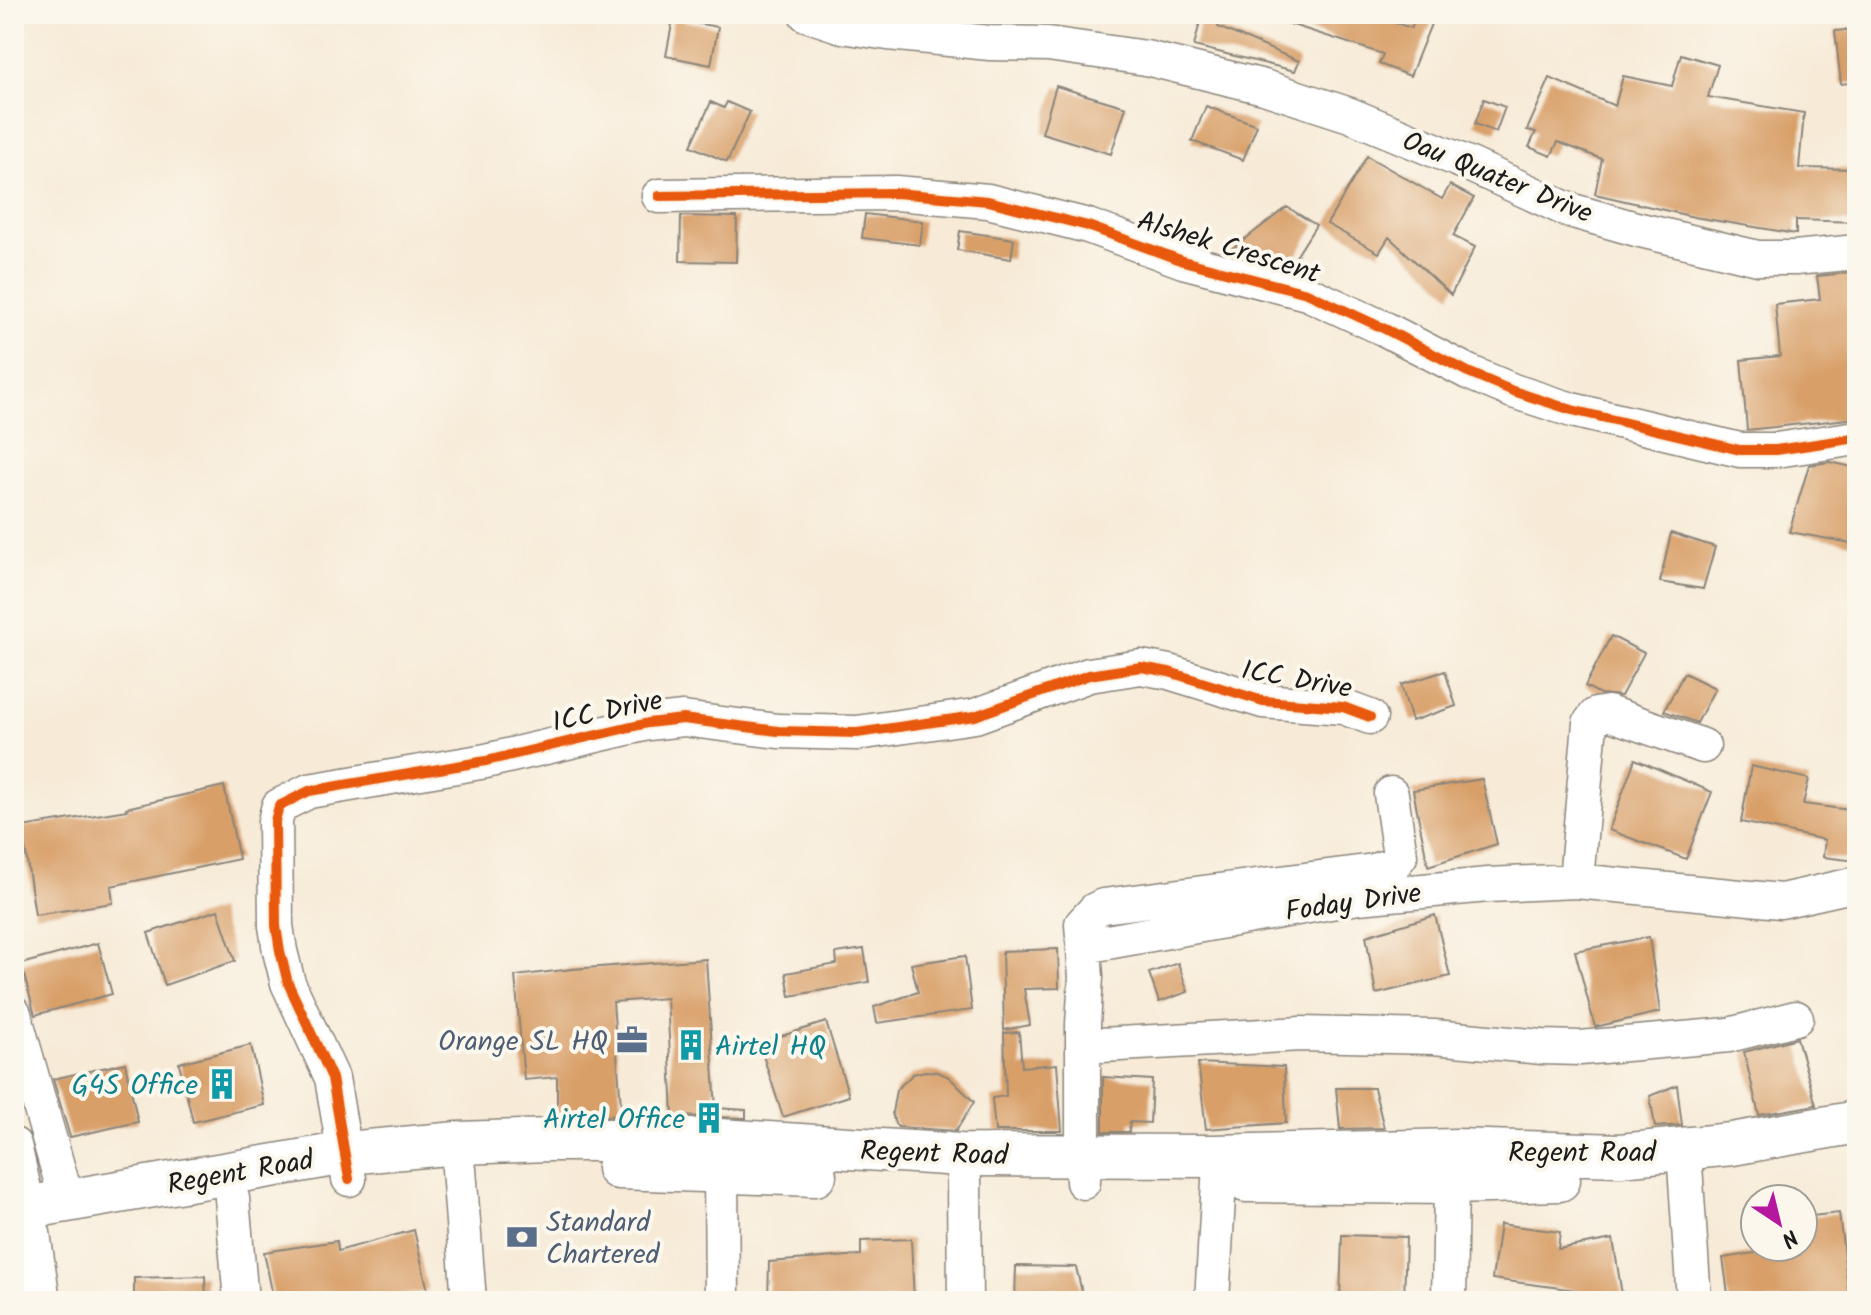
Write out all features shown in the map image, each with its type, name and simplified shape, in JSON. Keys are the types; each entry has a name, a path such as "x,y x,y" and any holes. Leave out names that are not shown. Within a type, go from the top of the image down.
{"main road":[{"name":"Regent Road","path":"31,1217 348,1166 458,1143 578,1153 721,1171 964,1179 1215,1156 1454,1167 1621,1181 1794,1135 1857,1122"},
{"name":"Regent Road","path":"31,1217 232,1198 348,1166 459,1169 578,1153 720,1140 961,1155 1219,1181 1454,1167"},
{"name":"Regent Road","path":"1685,1163 1799,1160 1857,1149"}],"street":[{"name":"Oau Quater Drive","path":"806,14 842,26 888,33 990,43 1048,44 1146,58 1264,87 1350,115 1566,209 1636,229 1758,258 1857,252"},
{"name":"Alshek Crescent","path":"659,196 896,193 988,201 1088,226 1183,261 1307,293 1468,372 1513,391 1572,410 1740,450 1776,450 1857,438"},
{"name":"ICC Drive","path":"348,1166 332,1078 288,983 276,926 275,821 279,806 309,791 486,761 648,723 683,719 778,731 857,733 937,722 975,716 1089,675 1141,667 1169,672 1263,701 1343,707 1370,717"},
{"path":"1576,881 1590,723 1596,715 1608,713 1703,746"},
{"path":"1084,1169 1085,946 1082,924 1103,906 1374,871 1394,864 1400,856 1391,794"},
{"name":"Foday Drive","path":"1085,946 1358,897 1488,885 1576,881 1781,901 1857,884"},
{"path":"14,1014 31,1217 43,1301"},
{"path":"1083,1046 1301,1034 1434,1037 1580,1048 1729,1035 1796,1018"},
{"path":"14,1145 31,1217"},
{"path":"1685,1163 1694,1301"},
{"path":"1449,1301 1454,1167"},
{"path":"459,1169 469,1301"},
{"path":"721,1171 722,1301"},
{"path":"964,1179 965,1301"},
{"path":"1212,1301 1219,1181"},
{"path":"232,1198 241,1301"}],"building":[{"path":"1202,14 1223,14 1218,27 1299,61 1295,71 1194,46"},
{"path":"1272,14 1365,14 1412,28 1414,14 1435,14 1410,76 1379,64 1383,54 1271,18"},
{"path":"673,19 718,27 711,65 666,56"},
{"path":"1857,29 1857,82 1841,84 1835,31"},
{"path":"1681,54 1718,65 1708,97 1804,113 1799,168 1857,169 1857,222 1796,220 1796,234 1694,217 1595,194 1602,159 1558,142 1551,156 1529,147 1536,132 1527,130 1550,78 1615,106 1623,76 1672,86"},
{"path":"1056,86 1126,107 1111,154 1042,133"},
{"path":"1484,99 1505,107 1496,132 1475,124"},
{"path":"711,102 724,108 727,102 750,112 727,162 691,146"},
{"path":"1206,106 1257,125 1243,160 1192,141"},
{"path":"1367,156 1442,199 1450,185 1474,198 1453,236 1475,247 1451,295 1389,237 1379,253 1327,224"},
{"path":"1287,207 1316,225 1289,268 1228,252"},
{"path":"865,214 923,221 920,245 862,238"},
{"path":"681,216 737,217 736,262 680,261"},
{"path":"960,231 1014,239 1011,259 957,250"},
{"path":"1857,272 1857,418 1747,430 1741,360 1780,356 1775,304 1820,299 1817,276"},
{"path":"1830,462 1857,468 1857,544 1789,532 1809,465"},
{"path":"1671,533 1715,547 1703,589 1660,582"},
{"path":"1611,636 1644,653 1621,696 1600,694 1585,686"},
{"path":"1445,671 1456,706 1412,721 1401,685"},
{"path":"1684,673 1715,688 1697,723 1664,711"},
{"path":"1635,759 1712,792 1686,859 1609,830"},
{"path":"1751,766 1809,779 1803,804 1857,811 1857,861 1823,857 1825,840 1741,822"},
{"path":"1482,779 1497,844 1428,866 1413,790"},
{"path":"224,786 239,859 111,886 113,903 35,915 22,827 127,810"},
{"path":"218,910 235,961 165,985 148,933"},
{"path":"1435,915 1450,976 1376,994 1366,936"},
{"path":"1649,937 1660,1012 1595,1027 1575,951"},
{"path":"98,943 112,994 35,1015 21,964"},
{"path":"864,949 869,982 790,996 786,973 837,964 836,953"},
{"path":"1058,949 1059,988 1024,989 1030,1025 1004,1030 1002,951"},
{"path":"965,956 972,1010 877,1023 874,1007 918,992 911,964"},
{"path":"706,959 716,1108 746,1110 746,1118 673,1116 667,998 613,1002 621,1106 631,1106 631,1116 557,1116 557,1077 524,1080 515,976"},
{"path":"1178,963 1188,992 1159,1002 1149,973"},
{"path":"826,1022 849,1096 783,1117 759,1043"},
{"path":"1019,1032 1022,1067 1057,1064 1062,1131 995,1131 992,1098 1006,1096 1004,1033"},
{"path":"1797,1038 1816,1105 1759,1115 1744,1052"},
{"name":"G4S Office","path":"251,1045 264,1105 193,1122 179,1063"},
{"path":"125,1063 138,1122 70,1137 53,1079"},
{"path":"1198,1063 1284,1067 1286,1123 1206,1129"},
{"path":"925,1071 949,1077 974,1102 956,1131 898,1127 895,1124 892,1113 896,1090 913,1074"},
{"path":"1103,1077 1152,1080 1150,1123 1130,1122 1129,1132 1103,1132"},
{"path":"1677,1085 1682,1125 1655,1127 1650,1096"},
{"path":"1336,1088 1374,1088 1384,1128 1340,1129"},
{"path":"1839,1213 1849,1297 1819,1301 1729,1301 1723,1258 1739,1255 1739,1263 1819,1263 1819,1215"},
{"path":"1500,1224 1560,1232 1558,1249 1613,1239 1623,1301 1577,1301 1575,1290 1492,1279"},
{"path":"414,1230 428,1291 376,1301 274,1301 264,1252 337,1241 338,1251"},
{"path":"1342,1235 1406,1237 1404,1301 1340,1301"},
{"path":"911,1239 914,1301 768,1301 769,1262 861,1255 861,1241"},
{"path":"1016,1266 1076,1267 1084,1301 1015,1301"},
{"path":"205,1276 206,1301 134,1301 134,1278"}],"cycle path":[{"path":"659,196 896,193 988,201 1088,226 1183,261 1307,293 1468,372 1513,391 1572,410 1740,450 1776,450 1857,438"},
{"path":"349,1179 332,1078 288,983 276,926 275,821 279,806 309,791 486,761 648,723 683,719 778,731 857,733 975,716 1089,675 1141,667 1169,672 1263,701 1343,707 1370,717"}],"place":[{"name":"Orange SL HQ","path":"632,1040"},
{"name":"Airtel HQ","path":"691,1045"},
{"name":"G4S Office","path":"222,1084"},
{"name":"Airtel Office","path":"709,1118"},
{"name":"Standard Chartered","path":"522,1237"}]}
